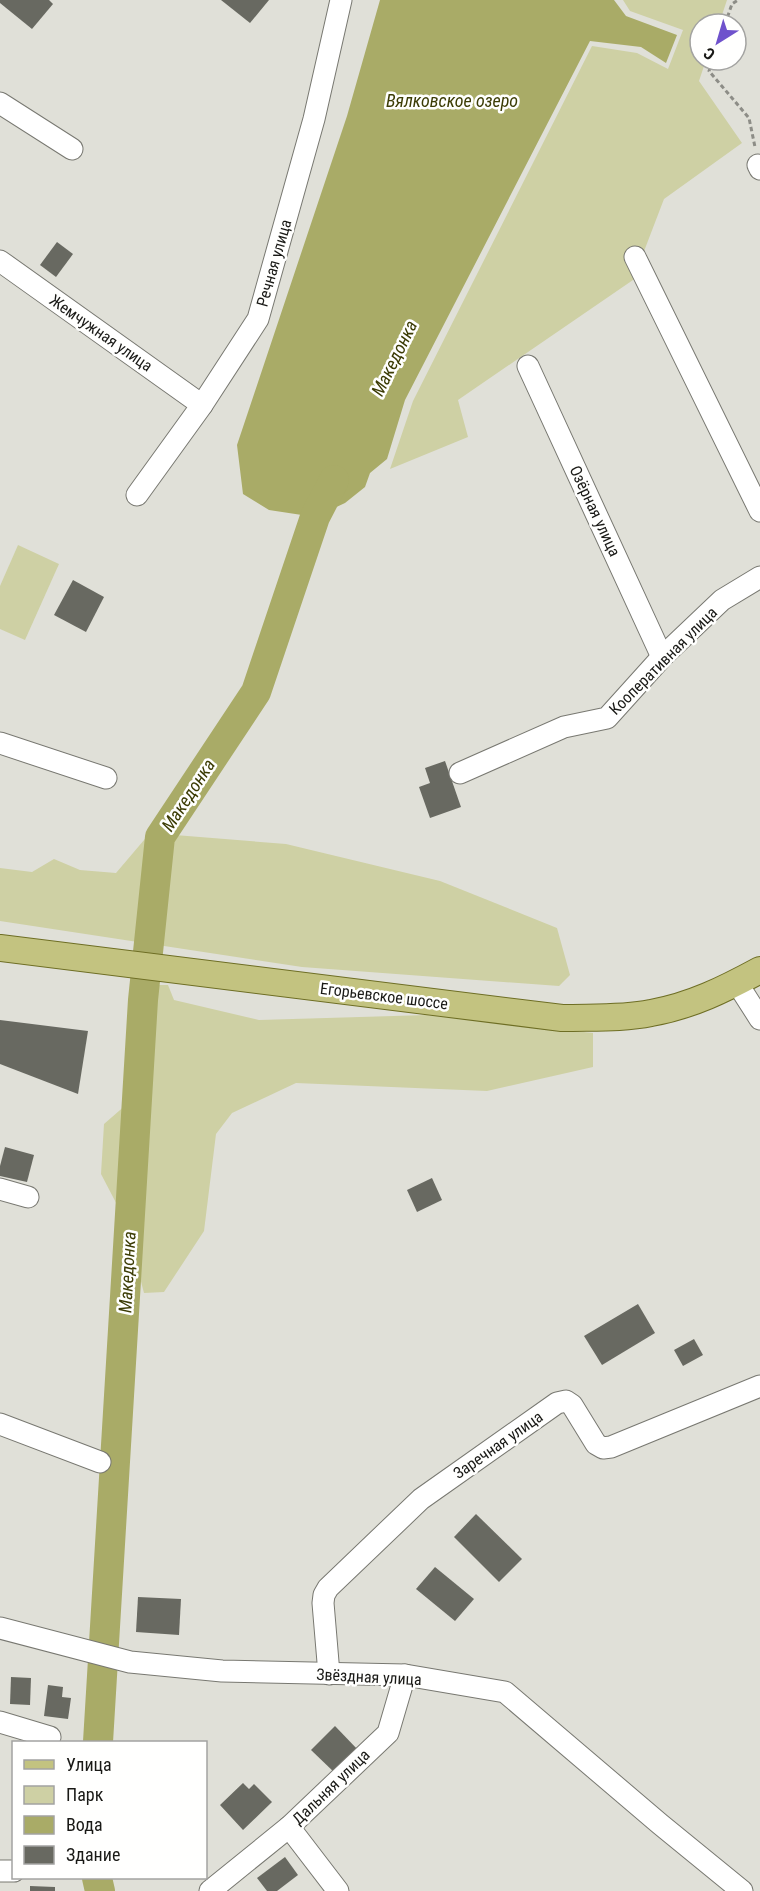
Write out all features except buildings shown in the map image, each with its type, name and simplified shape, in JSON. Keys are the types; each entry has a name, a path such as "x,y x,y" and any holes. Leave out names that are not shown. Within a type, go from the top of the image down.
{"main road":[{"name":"Егорьевское шоссе","path":"0,948 562,1018 651,1013 694,1002 760,970"}],"street":[{"name":"Речная улица","path":"137,495 202,405 258,319 314,119 342,0"},
{"path":"0,103 72,149"},
{"path":"635,257 760,512"},
{"name":"Жемчужная улица","path":"0,261 202,405"},
{"name":"Озёрная улица","path":"528,366 662,657"},
{"name":"Кооперативная улица","path":"460,773 564,727 607,718 662,657 722,600 760,577"},
{"path":"0,743 106,778"},
{"path":"737,982 760,1018"},
{"path":"0,1189 28,1197"},
{"name":"Заречная улица","path":"329,1674 322,1603 328,1588 421,1499 558,1403 566,1401 572,1405 596,1444 603,1448 611,1447 760,1386"},
{"path":"0,1424 100,1462"},
{"name":"Звёздная улица","path":"0,1628 130,1662 222,1671 405,1676 506,1692 650,1816 742,1891"},
{"name":"Дальняя улица","path":"338,1891 290,1827 388,1733 405,1676"},
{"path":"0,1722 50,1737"},
{"path":"210,1891 290,1827"}],"path":[{"path":"729,12 732,4 738,0"},
{"path":"710,72 749,118 759,167"}],"green space":[{"path":"623,0 727,0 723,12 688,12 688,72 702,72 699,81 742,143 664,199 633,280 458,400 468,437 390,469 413,401 592,46 637,53 668,69 683,30 630,11"},
{"path":"18,545 59,564 25,640 0,629 0,586"},
{"path":"150,833 286,844 440,881 557,928 570,975 559,986 302,967 0,921 0,868 32,872 54,859 80,870 116,873"},
{"path":"154,985 168,985 174,1000 259,1020 427,1015 593,1033 593,1067 487,1091 296,1083 232,1113 216,1134 204,1231 164,1292 144,1293 125,1220 101,1174 104,1124 150,1084"}],"water":[{"name":"Вялковское озеро","path":"380,0 614,0 626,16 677,35 666,63 641,47 590,41 405,400 387,459 370,473 365,487 345,503 315,517 269,510 243,494 237,445 347,116"}],"waterway":[{"name":"Македонка","path":"98,1741 143,1000 160,837 256,692 315,517 334,480"},
{"name":"Македонка","path":"97,1879 100,1891"}]}
